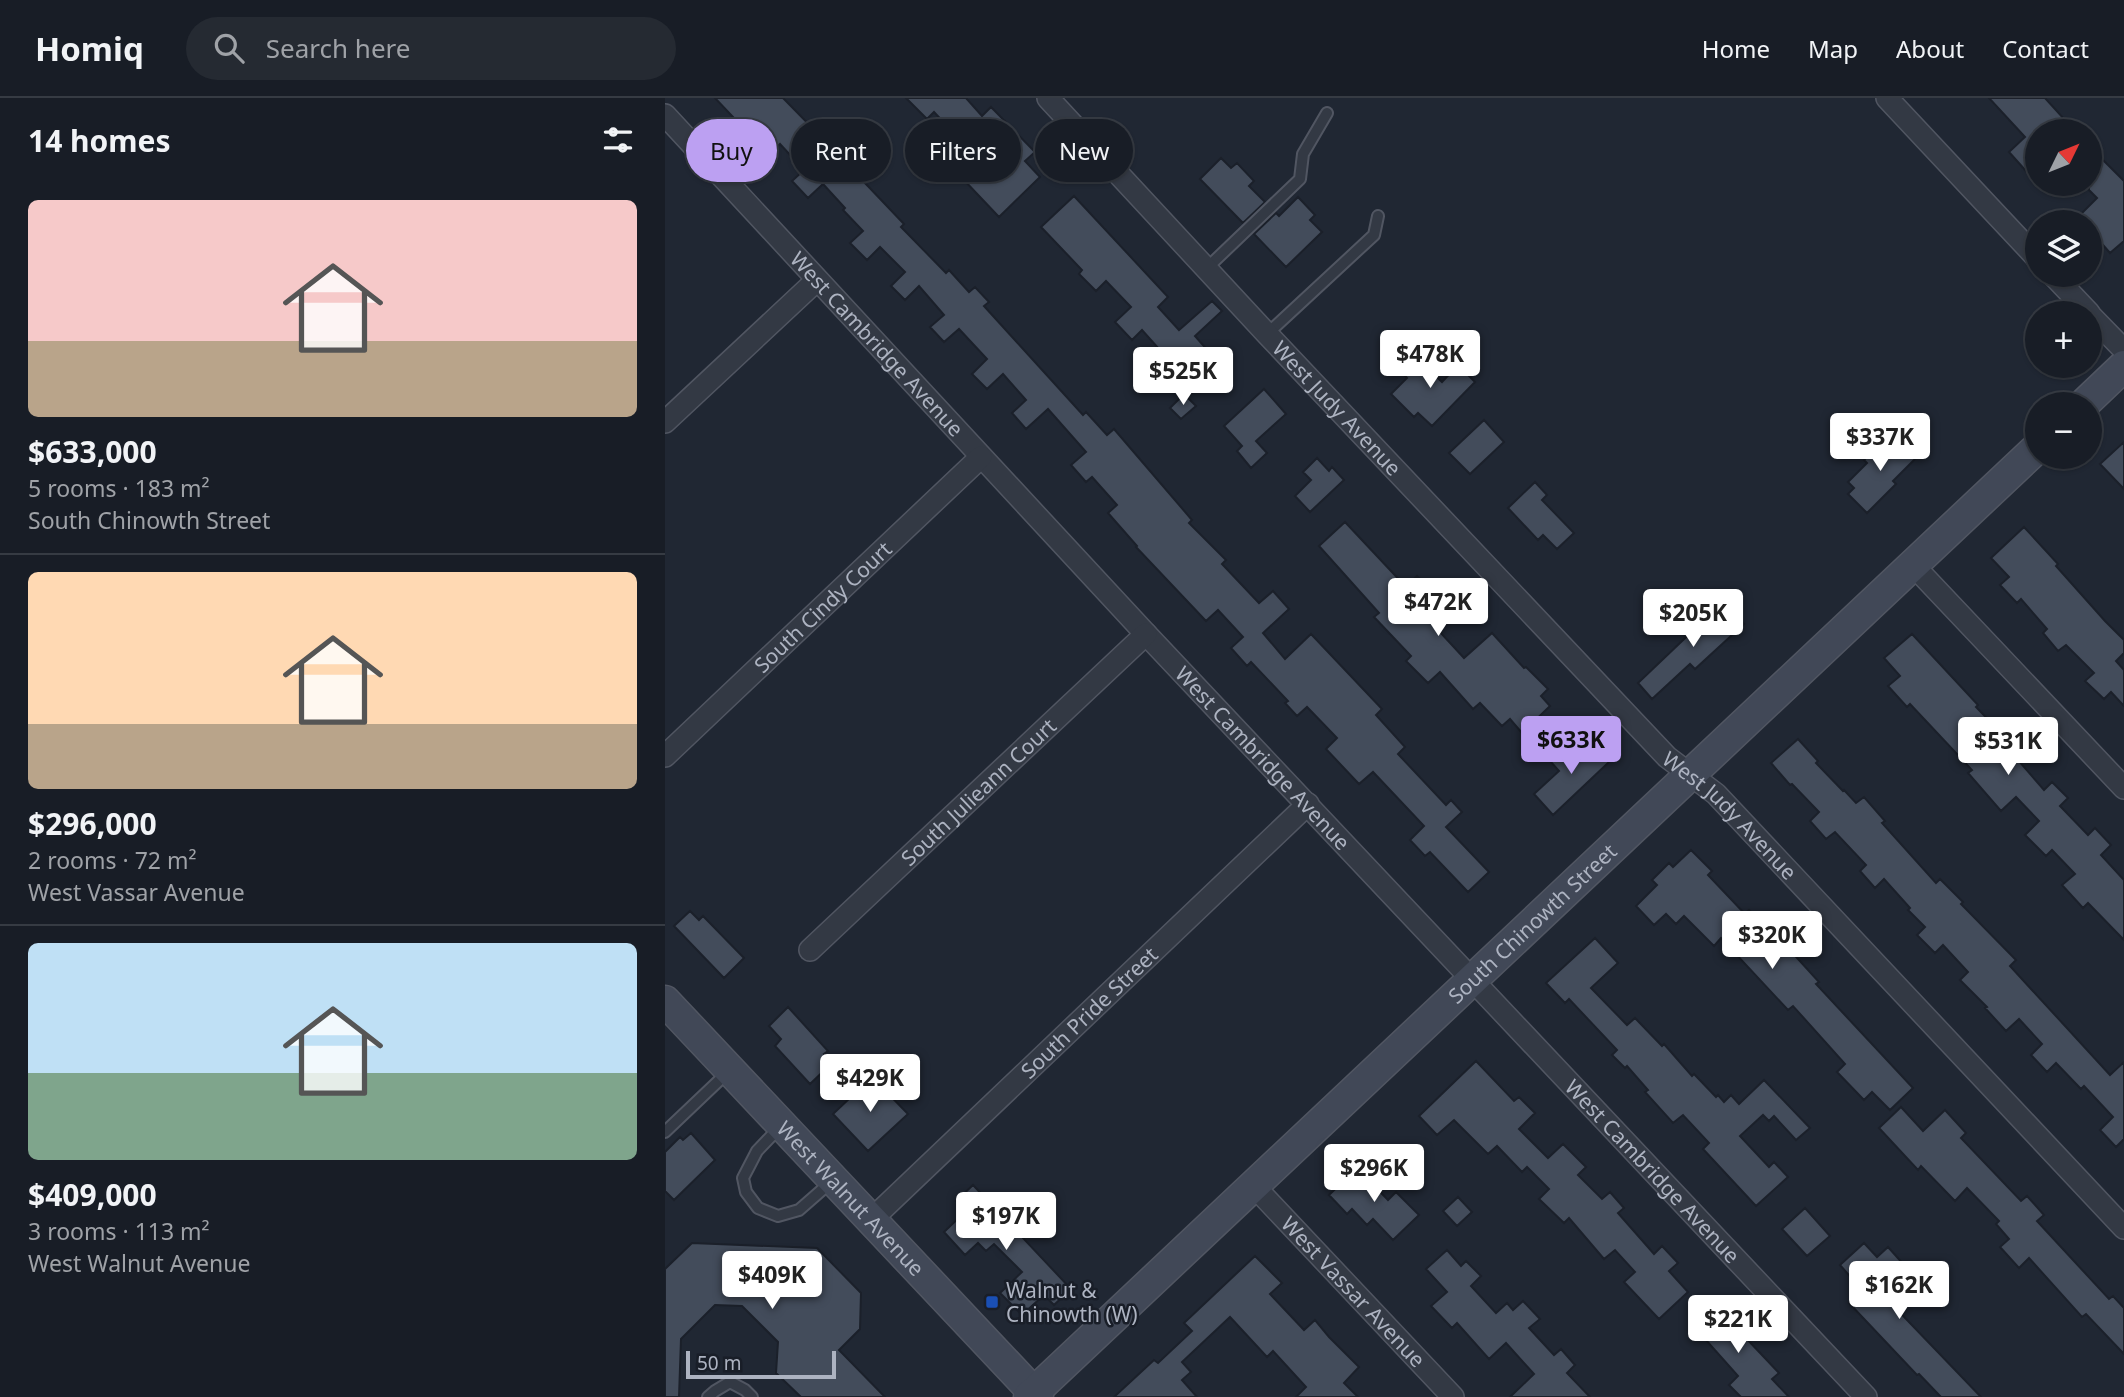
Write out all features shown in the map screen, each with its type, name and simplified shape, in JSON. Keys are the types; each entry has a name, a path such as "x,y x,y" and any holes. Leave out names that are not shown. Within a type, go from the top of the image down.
{"street":[{"name":"West Judy Avenue","path":"1048,98 1266,334 1667,757 1716,794 2124,1228"},
{"path":"1887,98 2025,245"},
{"name":"West Cambridge Avenue","path":"665,115 1146,635 1866,1397"},
{"path":"665,422 817,280"},
{"path":"2064,287 2077,301"},
{"path":"2102,327 2124,350"},
{"path":"2097,392 2124,366"},
{"name":"South Cindy Court","path":"665,756 981,457"},
{"name":"South Chinowth Street","path":"1033,1396 2025,459"},
{"path":"1913,565 2124,788"},
{"name":"South Julieann Court","path":"810,950 1146,635"},
{"name":"South Pride Street","path":"871,1220 1308,804"},
{"name":"West Walnut Avenue","path":"665,1001 1033,1396"},
{"name":"West Vassar Avenue","path":"1254,1186 1454,1397"}],"lane":[{"path":"1206,269 1300,179 1303,154 1327,113"},
{"path":"1266,334 1374,235 1378,216"},
{"path":"665,1132 730,1070"},
{"path":"781,1126 757,1151 743,1178 747,1192 758,1208 778,1216 799,1210 833,1180"},
{"path":"708,1397 730,1382 752,1397"}],"building":[{"path":"715,98 783,98 804,119 791,119 791,156 780,144 777,147 777,119 735,119"},
{"path":"906,98 966,98 982,116 991,107 1003,119 941,119 934,112 927,119"},
{"path":"1989,98 2045,98 2064,119 2025,119 2025,137"},
{"path":"2025,137 2025,170 2009,152"},
{"path":"1021,138 1035,152 1025,161 1035,172 1035,182 999,217 966,182 1021,182"},
{"path":"1221,158 1231,168 1237,163 1254,181 1249,186 1265,202 1243,223 1200,179"},
{"path":"2102,159 2124,181 2124,241 2110,253 2102,244 2102,210 2085,210 2097,198 2095,196 2102,196"},
{"path":"793,182 864,182 904,224 901,227 946,273 949,270 969,292 975,287 989,302 984,306 1083,415 1086,412 1107,435 1114,429 1192,520 1189,523 1226,560 1222,564 1259,603 1273,591 1289,609 1263,633 1285,659 1311,634 1382,709 1376,715 1405,747 1398,754 1446,805 1451,800 1462,812 1446,827 1489,872 1468,892 1430,852 1425,856 1410,840 1424,826 1373,772 1359,784 1326,749 1337,738 1307,707 1297,716 1285,703 1288,701 1251,662 1247,666 1231,648 1243,637 1218,610 1206,621 1136,547 1108,513 1117,505 1092,477 1086,482 1071,465 1086,452 1048,409 1026,429 1012,413 1026,400 1003,374 987,389 972,374 987,359 959,329 944,342 930,327 944,315 919,286 905,300 891,286 905,272 880,247 867,260 850,243 863,231 823,184 808,198"},
{"path":"1074,196 1168,297 1158,307 1179,330 1212,301 1222,311 1195,336 1210,353 1184,377 1142,330 1132,340 1115,322 1131,307 1106,281 1096,291 1079,274 1082,270 1041,227"},
{"path":"1298,197 1315,215 1310,220 1322,232 1286,267 1254,234 1276,213 1279,216"},
{"path":"1414,355 1442,382 1458,365 1475,382 1432,426 1418,413 1414,417 1391,394 1407,378 1400,370"},
{"path":"1264,389 1286,414 1256,441 1267,453 1251,468 1237,451 1242,446 1224,426"},
{"path":"1184,394 1196,406 1181,419 1170,408"},
{"path":"1484,420 1504,442 1470,474 1449,453"},
{"path":"1891,433 1916,458 1893,481 1896,484 1867,513 1848,494 1854,488 1848,482 1867,463 1864,460"},
{"path":"2124,442 2124,489 2102,466 2102,462"},
{"path":"1317,458 1329,471 1332,467 1344,480 1310,512 1295,496 1311,480 1303,472"},
{"path":"1535,482 1547,495 1542,500 1574,533 1557,549 1543,535 1538,540 1508,508"},
{"path":"1345,522 1406,587 1417,576 1434,593 1426,601 1447,623 1439,631 1464,658 1492,633 1524,668 1548,689 1541,696 1550,706 1522,733 1510,719 1502,726 1480,703 1473,709 1440,672 1428,683 1406,661 1411,656 1374,617 1379,613 1319,546"},
{"path":"2024,527 2124,640 2124,653 2116,661 2124,670 2124,706 2111,692 2104,699 2085,681 2094,673 2066,645 2058,651 2043,633 2047,629 2021,599 2017,603 2000,585 2009,577 1991,558"},
{"path":"1723,602 1744,624 1695,669 1690,664 1652,699 1638,683"},
{"path":"1912,634 1978,705 1976,707 2007,739 2010,736 2025,753 2018,760 2044,790 2052,782 2068,798 2060,806 2088,835 2095,828 2111,845 2101,855 2124,880 2124,940 2088,903 2083,908 2062,885 2075,874 2052,850 2046,856 2025,835 2039,821 2016,797 2001,811 1968,773 1972,770 1910,704 1907,707 1888,686 1900,676 1884,658"},
{"path":"1798,739 1818,761 1816,763 1856,803 1864,797 1885,821 1882,823 1936,883 1940,879 1963,902 1961,904 2016,960 2010,966 2110,1075 2124,1062 2124,1139 2116,1147 2100,1130 2113,1117 2084,1086 2081,1089 2056,1063 2047,1072 2031,1055 2042,1044 2019,1019 2006,1031 1960,980 1968,972 1943,945 1935,953 1917,935 1925,927 1884,879 1875,888 1860,871 1866,865 1835,832 1826,839 1810,821 1819,812 1771,763"},
{"path":"1589,741 1609,762 1553,815 1534,794 1559,771 1551,762 1563,751 1570,758"},
{"path":"1691,850 1712,871 1708,875 1745,914 1749,910 1779,938 1819,982 1816,984 1913,1088 1890,1110 1872,1092 1864,1100 1837,1072 1845,1064 1793,1006 1788,1010 1721,938 1714,946 1684,916 1676,924 1666,914 1654,925 1636,906 1657,885 1652,880 1669,863 1673,867"},
{"path":"690,911 699,920 703,916 744,958 724,978 674,926"},
{"path":"1595,938 1618,963 1591,988 1627,1025 1635,1018 1662,1046 1664,1044 1692,1076 1694,1074 1724,1102 1731,1095 1739,1104 1764,1080 1810,1128 1796,1140 1774,1116 1769,1121 1763,1115 1740,1136 1769,1167 1774,1162 1788,1177 1756,1206 1703,1149 1709,1143 1683,1115 1673,1123 1645,1092 1648,1090 1627,1066 1625,1068 1612,1055 1617,1050 1569,999 1565,1003 1546,983"},
{"path":"788,1007 828,1051 824,1054 832,1063 810,1084 775,1046 781,1039 769,1026"},
{"path":"1476,1061 1514,1101 1519,1097 1535,1113 1519,1129 1548,1158 1563,1144 1586,1167 1578,1175 1602,1199 1610,1192 1624,1208 1618,1213 1654,1254 1662,1246 1678,1263 1669,1271 1688,1292 1659,1319 1624,1282 1635,1272 1615,1250 1604,1259 1569,1218 1564,1223 1539,1199 1549,1189 1527,1167 1522,1172 1497,1146 1488,1154 1454,1120 1437,1135 1419,1116"},
{"path":"872,1077 908,1114 868,1151 833,1114"},
{"path":"1901,1107 1923,1131 1945,1110 1966,1133 1961,1138 2021,1201 2027,1196 2044,1215 2037,1221 2109,1299 2113,1296 2124,1308 2124,1354 2086,1314 2082,1317 2029,1258 2019,1268 2000,1247 2009,1239 1996,1224 1999,1221 1967,1188 1955,1201 1921,1166 1918,1170 1879,1128"},
{"path":"691,1133 715,1160 674,1200 665,1191 665,1152 680,1137 683,1140"},
{"path":"1357,1168 1388,1200 1396,1192 1419,1215 1393,1240 1373,1219 1367,1225 1352,1209 1347,1214 1329,1195"},
{"path":"973,1185 1071,1289 1054,1305 1044,1295 1022,1315 1000,1293 1022,1272 994,1244 986,1251 978,1243 965,1255 944,1232 966,1211 956,1201"},
{"path":"1458,1197 1472,1212 1457,1226 1443,1211"},
{"path":"1805,1208 1830,1236 1807,1256 1782,1229"},
{"path":"692,1243 817,1248 861,1293 860,1329 839,1350 885,1397 801,1397 776,1373 778,1342 742,1306 715,1305 681,1339 679,1397 665,1397 665,1269"},
{"path":"1864,1243 1877,1257 1888,1247 1905,1266 1895,1275 1901,1281 1884,1296 1981,1397 1941,1397 1849,1303 1862,1290 1840,1265"},
{"path":"1447,1250 1461,1266 1466,1261 1481,1276 1471,1286 1496,1313 1507,1303 1513,1310 1523,1301 1540,1319 1529,1328 1554,1355 1561,1349 1575,1365 1567,1373 1590,1397 1510,1397 1534,1374 1506,1343 1489,1359 1457,1323 1452,1328 1431,1306 1447,1292 1426,1269"},
{"path":"1255,1256 1282,1283 1270,1294 1304,1330 1315,1320 1359,1367 1344,1383 1358,1397 1296,1397 1306,1387 1273,1351 1267,1357 1230,1317 1182,1362 1191,1372 1182,1380 1197,1397 1114,1397 1154,1360 1158,1363 1192,1331 1184,1323"},
{"path":"1710,1300 1779,1373 1772,1379 1789,1397 1741,1397 1729,1385 1738,1376 1697,1330 1702,1325 1693,1315"}],"place":[{"name":"Walnut & Chinowth (W)","path":"992,1302"}]}
